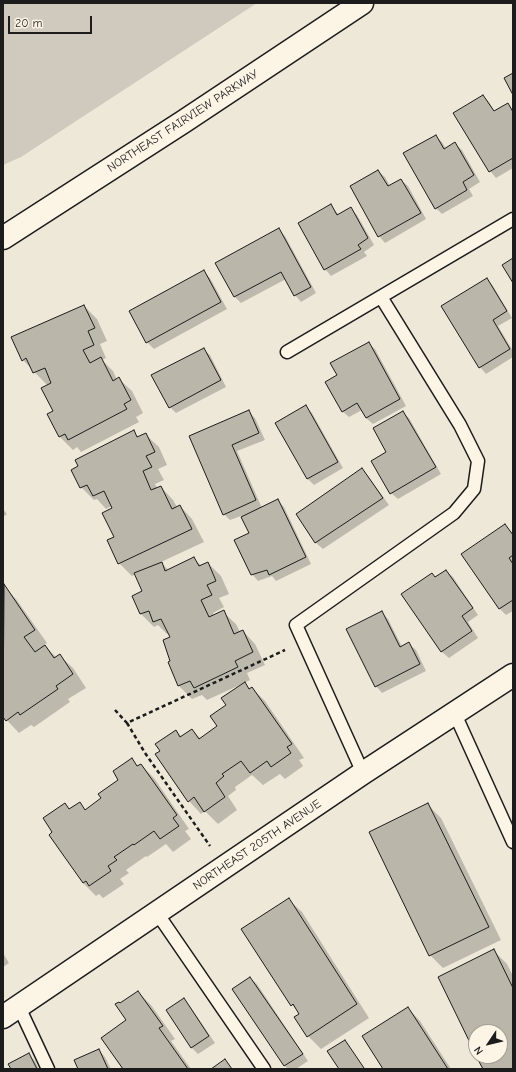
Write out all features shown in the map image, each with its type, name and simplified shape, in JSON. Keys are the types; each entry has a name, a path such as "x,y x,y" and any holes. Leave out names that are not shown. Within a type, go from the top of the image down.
{"street":[{"name":"NORTHEAST FAIRVIEW PARKWAY","path":"3,238 183,122 362,3"},
{"name":"NORTHEAST 205TH AVENUE","path":"11,1012 363,773 513,675"}],"lane":[{"path":"287,352 513,219"},
{"path":"363,773 296,624 454,513 474,489 478,461 463,431 381,297"},
{"path":"455,714 513,842"},
{"path":"157,913 264,1069"},
{"path":"11,1012 48,1069"}],"path":[{"path":"127,722 303,642"},
{"path":"115,710 127,722 145,754 225,867"}],"shaded area":[{"path":"3,3 257,3 21,157 3,165"}],"building":[{"path":"513,73 513,95 504,78"},
{"path":"483,95 494,111 508,103 513,112 513,158 489,172 453,113"},
{"path":"436,135 444,149 455,142 474,175 463,182 467,190 435,209 403,153"},
{"path":"378,170 388,186 401,179 421,213 378,237 350,186"},
{"path":"331,204 337,215 351,207 368,238 358,245 361,249 324,270 298,223"},
{"path":"279,228 311,287 294,296 281,272 234,297 215,263"},
{"path":"513,258 513,283 502,265"},
{"path":"204,270 221,302 146,343 129,311"},
{"path":"487,278 507,311 493,320 510,349 479,368 441,306"},
{"path":"84,305 95,328 88,331 94,345 83,350 90,363 101,357 113,381 119,377 131,400 124,404 127,409 68,440 65,434 59,437 47,414 53,411 41,388 51,383 45,368 33,373 26,358 22,361 11,337"},
{"path":"369,342 400,399 366,418 357,403 342,412 325,382 337,375 330,363"},
{"path":"204,348 221,380 169,408 151,375"},
{"path":"306,405 338,462 307,479 275,423"},
{"path":"249,410 259,433 232,445 256,500 223,515 189,436"},
{"path":"403,411 436,467 390,494 371,461 386,452 373,428"},
{"path":"134,430 137,437 146,433 155,452 146,456 152,467 143,471 151,490 161,486 172,509 180,505 192,529 118,564 107,540 114,537 102,513 112,508 104,491 93,496 87,485 80,488 71,470 78,466 75,460"},
{"path":"362,468 383,498 315,543 296,514"},
{"path":"278,499 306,557 269,575 267,570 251,575 234,540 249,533 241,517"},
{"path":"505,524 513,535 513,555 509,558 513,564 513,600 499,609 461,554"},
{"path":"194,557 199,566 208,562 216,581 207,585 212,595 201,600 209,617 224,610 234,634 243,630 253,652 235,661 238,667 194,688 190,681 178,686 168,662 170,661 163,640 170,637 161,619 153,622 149,611 140,614 132,596 142,591 134,573 162,562 165,571"},
{"path":"446,570 473,608 462,616 472,631 441,652 401,594 432,573 435,577"},
{"path":"4,584 35,630 24,637 35,652 45,645 54,658 60,654 73,674 56,686 58,689 20,715 18,712 6,721 3,717"},
{"path":"382,611 400,647 409,642 420,664 375,687 346,629"},
{"path":"245,682 249,689 252,687 292,744 287,747 291,753 271,767 267,761 250,773 241,761 222,774 224,776 216,783 225,797 204,812 194,797 188,802 155,754 160,751 155,744 176,730 180,737 192,729 199,739 217,726 210,716 226,705 221,698"},
{"path":"132,758 137,766 141,764 177,815 173,818 179,826 160,839 154,831 134,845 133,844 114,857 117,860 108,866 111,871 89,886 86,881 83,883 49,835 52,832 43,818 65,803 69,809 80,802 85,810 101,798 98,794 118,780 113,771"},
{"path":"428,803 489,927 429,956 369,832"},
{"path":"289,898 357,1004 307,1037 294,1017 299,1014 293,1004 291,1006 241,929"},
{"path":"494,949 513,988 513,1069 483,1069 480,1064 508,1064 508,1024 468,1024 468,1039 438,977"},
{"path":"250,977 303,1054 284,1066 232,989"},
{"path":"138,991 163,1026 159,1028 188,1069 123,1069 101,1038 126,1020 115,1004 120,1003"},
{"path":"184,998 209,1036 191,1048 166,1010"},
{"path":"408,1007 448,1069 383,1069 362,1036"},
{"path":"345,1040 364,1068 339,1069 327,1051"},
{"path":"99,1049 108,1069 78,1069 74,1060"},
{"path":"29,1053 37,1069 11,1069 8,1064"},
{"path":"225,1059 232,1069 211,1069"}]}
